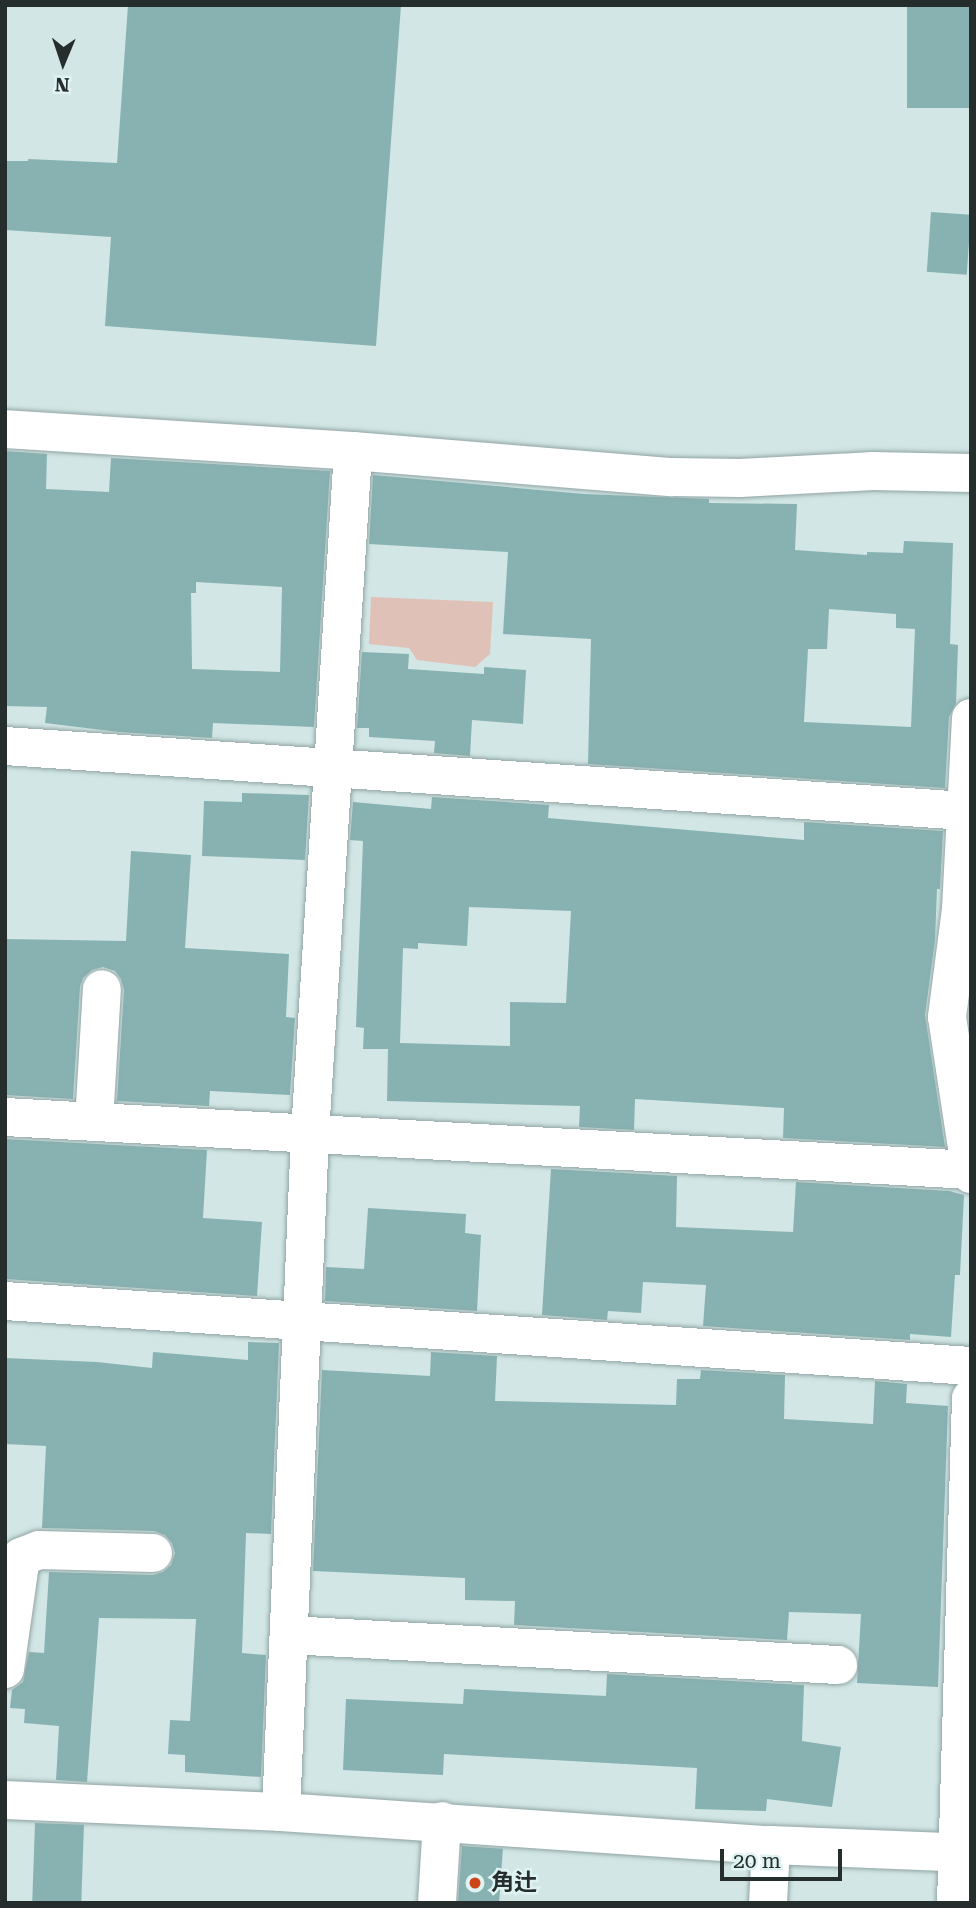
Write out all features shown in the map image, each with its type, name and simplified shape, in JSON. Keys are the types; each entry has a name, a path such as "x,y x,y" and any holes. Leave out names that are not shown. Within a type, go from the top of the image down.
{"street":[{"path":"5,429 354,451 672,477 740,478 873,471 971,473"},
{"path":"281,1812 310,1133 354,451"},
{"path":"5,1117 970,1172 947,1017 966,909 971,718"},
{"path":"5,746 334,766 967,811"},
{"path":"94,1122 102,989"},
{"path":"5,1301 971,1366"},
{"path":"956,1903 964,1853 971,1398"},
{"path":"5,1669 21,1556 39,1550 153,1553"},
{"path":"289,1635 838,1665"},
{"path":"5,1800 281,1812 771,1845 964,1853"},
{"path":"437,1903 442,1821"},
{"path":"768,1903 771,1845"}],"shaded area":[{"path":"371,597 493,602 490,654 475,667 417,660 409,648 369,644"}],"building":[{"path":"128,5 401,5 376,346 105,326 111,237 5,230 5,161 28,159 117,163"},
{"path":"907,5 971,5 971,108 907,108"},
{"path":"931,212 971,215 967,275 927,272"},
{"path":"5,451 47,454 46,489 109,492 111,458 330,471 314,727 213,723 212,738 119,732 45,723 47,707 5,706","holes":["196,582 282,587 280,672 192,669 191,593 196,593"]},
{"path":"373,475 584,494 709,499 709,503 797,504 795,550 867,555 867,552 903,553 904,541 953,543 950,644 958,645 956,703 949,717 945,788 588,764 591,639 503,634 508,552 369,544","holes":["829,609 896,614 896,628 915,629 911,727 804,722 808,649 827,649"]},
{"path":"362,652 409,654 408,669 484,674 484,667 526,670 523,724 472,720 470,756 434,753 435,741 369,737 369,728 357,728"},
{"path":"242,793 309,795 305,860 202,856 204,801 242,802"},
{"path":"432,797 549,805 548,818 804,840 804,822 943,831 940,889 937,889 935,940 925,1015 945,1147 783,1138 784,1108 635,1099 634,1130 579,1127 580,1106 387,1101 388,1049 363,1049 364,1028 356,1027 363,841 350,840 353,802 431,809","holes":["469,907 571,911 566,1003 510,1002 510,1046 400,1043 403,948 418,949 418,943 467,946"]},
{"path":"131,851 191,855 185,948 289,954 286,1017 295,1018 290,1095 210,1091 209,1106 117,1101 124,990 115,971 103,967 92,970 83,978 80,987 73,1099 5,1095 5,939 126,941"},
{"path":"5,1139 207,1150 203,1218 262,1222 257,1296 5,1279"},
{"path":"551,1169 677,1176 676,1227 793,1232 796,1182 949,1191 964,1195 960,1275 955,1275 951,1337 910,1334 910,1340 703,1326 706,1285 643,1282 641,1313 608,1311 607,1320 542,1315"},
{"path":"368,1208 466,1214 465,1233 481,1235 477,1311 325,1301 326,1267 364,1269"},
{"path":"248,1342 279,1343 271,1534 246,1533 242,1653 266,1655 261,1777 185,1772 185,1755 168,1754 170,1720 190,1721 196,1619 99,1618 87,1782 56,1780 59,1726 24,1723 25,1709 10,1708 12,1690 23,1682 29,1652 44,1653 49,1572 153,1575 163,1572 171,1565 175,1553 172,1543 165,1535 154,1531 42,1528 46,1446 5,1444 5,1358 97,1362 152,1368 153,1352 248,1360"},
{"path":"431,1352 497,1356 495,1401 676,1405 677,1379 700,1379 701,1370 785,1375 784,1419 873,1424 875,1381 907,1384 906,1403 948,1406 938,1687 857,1683 861,1614 789,1612 787,1640 514,1625 515,1601 465,1600 465,1578 313,1571 322,1370 430,1376"},
{"path":"607,1674 804,1685 802,1741 841,1747 832,1807 767,1799 766,1811 695,1809 697,1768 444,1754 443,1775 343,1770 346,1699 463,1704 464,1689 606,1696"},
{"path":"35,1823 84,1825 81,1903 32,1903"},
{"path":"462,1846 503,1849 499,1903 458,1903"}],"place":[{"name":"角辻","path":"475,1883"}]}
